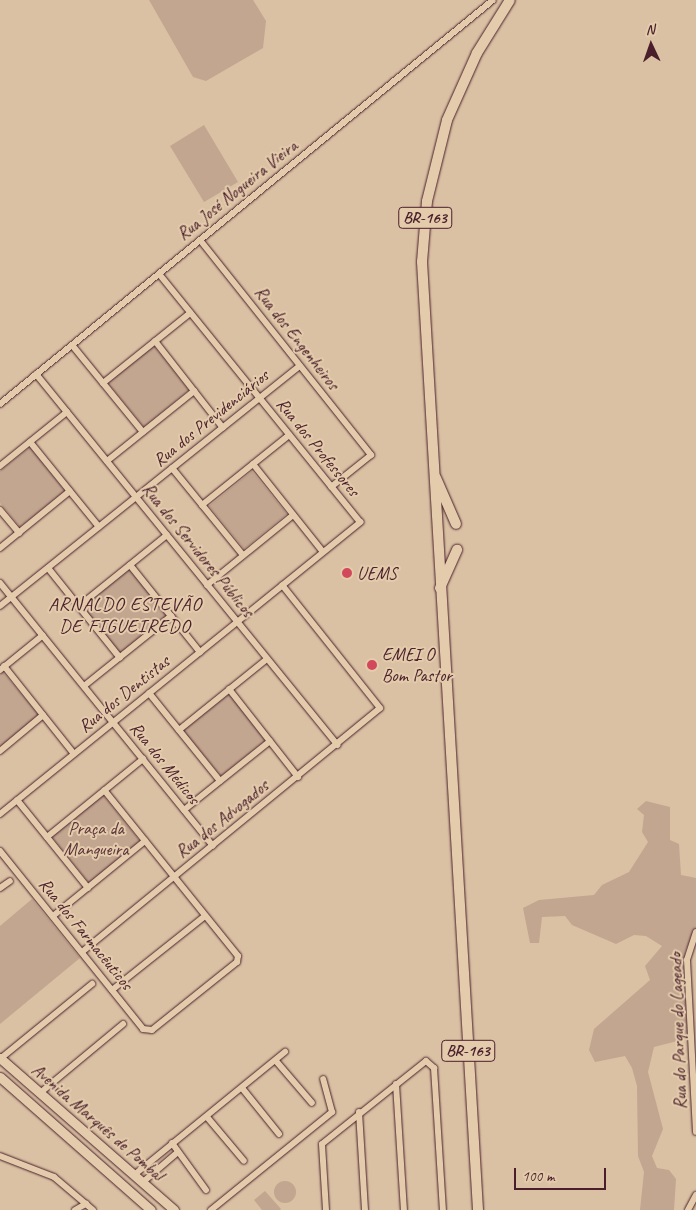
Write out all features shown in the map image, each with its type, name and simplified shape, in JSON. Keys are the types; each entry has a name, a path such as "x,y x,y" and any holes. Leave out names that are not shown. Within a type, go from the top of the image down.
{"highway":[{"name":"BR-163","path":"478,1210 440,588 430,455 422,288 427,201 439,147 460,88 510,0"},
{"path":"430,455 456,524"},
{"path":"440,588 457,550"}],"main road":[{"name":"Avenida Marquês de Pombal","path":"0,1058 174,1210"},
{"name":"Avenida Marquês de Pombal","path":"0,1077 68,1139 151,1210"},
{"path":"68,1139 79,1128"},
{"path":"108,1173 119,1162"}],"street":[{"name":"Rua José Nogueira Vieira","path":"0,404 494,0"},
{"name":"Rua dos Engenheiros","path":"200,240 371,455 331,487"},
{"name":"Rua dos Professores","path":"159,274 360,522"},
{"path":"103,383 190,313"},
{"path":"155,341 223,428"},
{"path":"72,344 143,432"},
{"name":"Rua dos Previdenciários","path":"0,606 300,366"},
{"name":"Rua dos Servidores Públicos","path":"36,374 337,745"},
{"path":"107,461 194,390"},
{"path":"0,466 67,412"},
{"path":"202,505 289,435"},
{"path":"30,442 99,527"},
{"path":"253,464 323,552"},
{"path":"172,468 243,555"},
{"path":"0,548 70,491"},
{"path":"0,510 19,533"},
{"path":"207,585 293,515"},
{"name":"Rua dos Dentistas","path":"0,814 360,522"},
{"path":"79,606 167,535"},
{"path":"130,565 200,652"},
{"path":"48,568 120,658"},
{"name":"Rua dos Médicos","path":"0,583 213,846"},
{"name":"Rua dos Advogados","path":"82,952 380,708 282,585"},
{"path":"84,686 171,616"},
{"path":"42,635 2,668 44,715 74,754"},
{"path":"178,730 267,659"},
{"path":"229,689 298,776"},
{"path":"149,693 220,781"},
{"path":"0,751 44,715"},
{"path":"184,810 270,741"},
{"path":"47,837 143,759"},
{"path":"104,790 205,916 112,990"},
{"path":"17,800 88,888"},
{"path":"53,916 145,841"},
{"name":"Rua dos Farmacêuticos","path":"0,851 143,1029 152,1030 237,962 238,956 205,916"},
{"path":"0,888 10,881"},
{"name":"Rua do Parque do Lageado","path":"696,932 687,960 696,1132"},
{"path":"0,1058 92,984"},
{"path":"40,1093 124,1024"},
{"path":"134,1175 285,1052"},
{"path":"276,1061 312,1103"},
{"path":"326,1210 322,1144 421,1063 432,1063 443,1210"},
{"path":"211,1210 332,1112 323,1078"},
{"path":"396,1084 404,1210"},
{"path":"242,1088 279,1134"},
{"path":"359,1112 365,1210"},
{"path":"207,1117 244,1161"},
{"path":"172,1143 206,1190"},
{"path":"143,1182 178,1152"},
{"path":"0,1156 54,1177 93,1210"},
{"path":"688,1210 696,1195"},
{"path":"75,1210 86,1204"}],"green space":[{"path":"149,0 253,0 266,21 263,48 206,81 193,77"},
{"path":"204,125 238,182 204,202 170,146"},
{"path":"154,346 189,390 144,427 108,383"},
{"path":"30,447 65,491 20,527 0,503 0,471"},
{"path":"252,471 287,514 244,549 209,506"},
{"path":"129,569 167,616 120,654 83,607"},
{"path":"3,672 39,715 0,747 0,675"},
{"path":"229,694 266,740 221,776 183,730"},
{"name":"Praça da Mangueira","path":"103,795 140,841 89,883 52,837"},
{"path":"646,801 670,807 670,840 679,844 681,875 696,878 696,930 685,952 689,1038 654,1047 648,1072 663,1129 652,1156 657,1168 669,1170 676,1179 674,1210 640,1210 644,1172 638,1156 637,1086 632,1068 625,1056 595,1062 589,1050 594,1029 650,980 645,966 662,946 646,936 634,935 616,944 572,925 565,916 542,917 539,943 530,943 523,908 539,900 594,895 602,885 629,872 648,842 642,832 644,815 637,809"},
{"path":"32,899 80,958 0,1024 0,926"},
{"path":"285,1181 295,1188 296,1192 289,1202 285,1203 275,1196 274,1192 281,1182"},
{"path":"265,1191 280,1210 262,1210 254,1200"}],"place":[{"name":"UEMS","path":"347,573"},
{"name":"EMEI O Bom Pastor","path":"372,665"}],"district":[{"name":"ARNALDO ESTEVÃO DE FIGUEIREDO","path":"125,616"}]}
